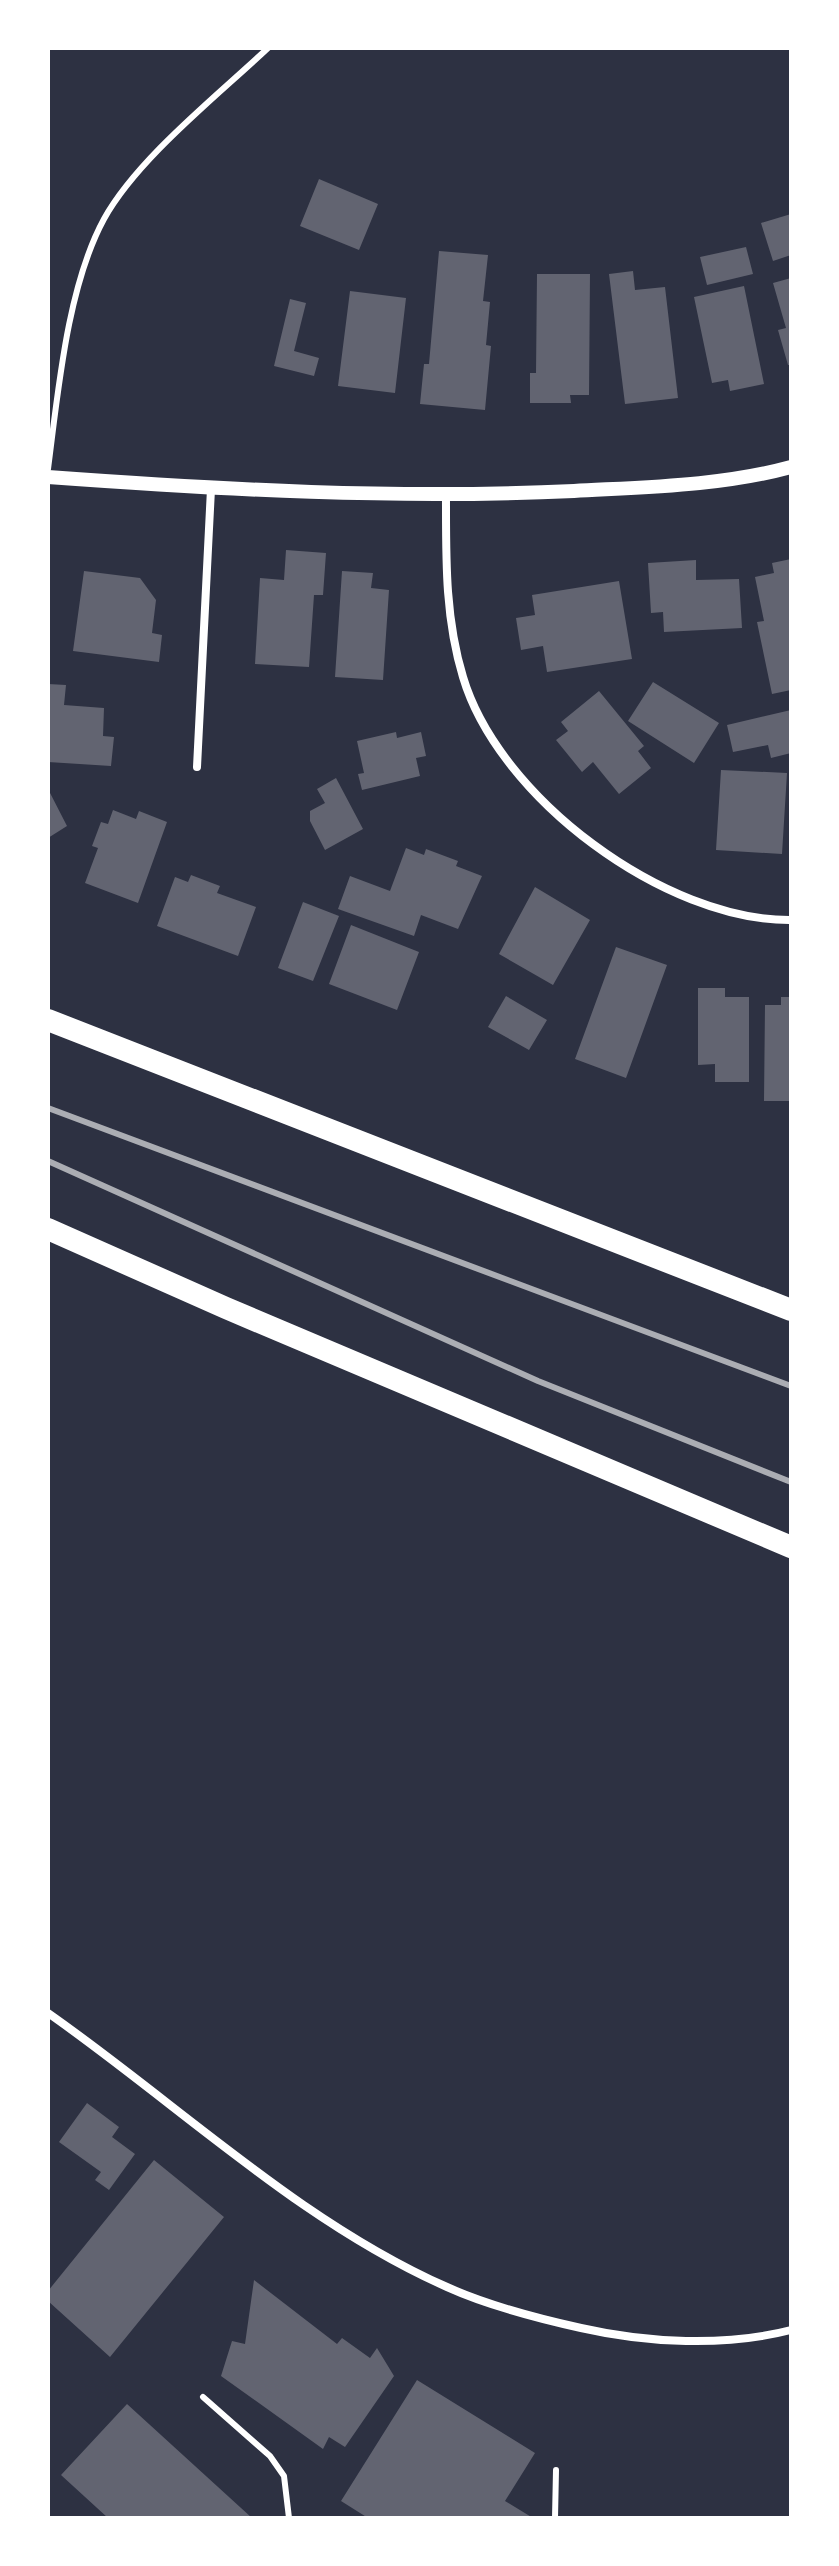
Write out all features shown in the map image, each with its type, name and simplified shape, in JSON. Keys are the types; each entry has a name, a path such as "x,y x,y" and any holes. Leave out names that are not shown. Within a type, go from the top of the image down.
{"highway":[{"path":"48,1020 791,1310"},
{"path":"48,1229 226,1308 791,1547"}],"street":[{"path":"48,477 211,489 446,497 664,486 791,467"},
{"path":"197,767 211,489"},
{"path":"446,497 446,594 463,679 498,749 540,798 584,840 643,875 713,908 791,920"},
{"path":"48,2013 228,2150 374,2250 449,2288 543,2319 616,2336 682,2341 791,2330"}],"lane":[{"path":"48,469 66,346 92,247 104,218 146,164 268,48"},
{"path":"203,2397 270,2456 284,2476 289,2518"},
{"path":"555,2518 556,2470"}],"building":[{"path":"319,179 378,204 359,250 300,226"},
{"path":"791,214 791,255 773,261 761,223"},
{"path":"746,247 753,274 707,285 700,257"},
{"path":"439,251 488,255 483,301 490,302 486,345 491,346 485,410 420,404 424,364 429,364"},
{"path":"633,271 635,290 665,287 678,398 625,404 609,274"},
{"path":"537,274 590,274 589,395 570,395 571,403 530,403 530,373 536,373"},
{"path":"791,278 791,365 788,365 778,330 786,328 773,283"},
{"path":"744,286 764,384 730,391 728,380 712,383 694,297"},
{"path":"350,291 406,298 395,393 338,386"},
{"path":"290,299 306,303 294,351 319,358 314,376 274,366"},
{"path":"286,550 326,553 323,595 314,595 309,667 255,664 260,578 284,580"},
{"path":"791,559 791,690 772,694 757,622 764,621 755,577 774,573 772,563"},
{"path":"696,560 696,580 739,579 742,628 664,632 663,612 651,613 648,563"},
{"path":"84,571 140,578 156,600 152,633 162,635 159,662 73,651"},
{"path":"342,571 373,573 371,588 389,590 383,680 335,677"},
{"path":"619,581 632,659 547,672 543,646 521,650 516,618 535,615 532,595"},
{"path":"653,682 719,723 694,763 628,721"},
{"path":"48,684 66,685 64,705 104,708 103,736 114,737 111,766 48,762"},
{"path":"599,691 644,746 638,751 651,768 619,794 593,762 582,772 556,740 568,731 561,722"},
{"path":"791,710 791,753 771,758 768,745 733,752 727,725"},
{"path":"396,732 397,738 421,732 426,756 416,758 420,776 362,790 358,774 364,773 357,741"},
{"path":"721,770 787,773 782,854 716,850"},
{"path":"336,778 363,829 325,850 310,821 310,811 325,803 317,789"},
{"path":"48,789 67,826 48,838"},
{"path":"113,810 136,819 139,811 167,822 138,903 85,883 98,848 92,846 101,822 108,824"},
{"path":"406,848 424,855 426,849 458,861 456,866 482,876 458,929 421,915 414,936 338,909 350,876 390,891"},
{"path":"191,875 220,886 217,893 256,907 238,956 157,926 175,877 188,882"},
{"path":"535,887 590,920 553,985 499,954"},
{"path":"303,902 339,916 313,981 278,968"},
{"path":"351,925 419,952 397,1010 329,984"},
{"path":"616,947 667,965 626,1078 575,1059"},
{"path":"698,988 725,988 725,997 749,997 749,1082 715,1082 715,1064 698,1065"},
{"path":"506,996 547,1020 529,1050 488,1027"},
{"path":"781,997 791,997 791,1101 764,1101 765,1005 781,1005"},
{"path":"87,2103 119,2127 112,2137 135,2154 109,2190 95,2180 101,2172 59,2142"},
{"path":"154,2160 224,2217 110,2357 48,2301 48,2291"},
{"path":"254,2280 337,2344 342,2338 370,2358 377,2348 394,2376 345,2447 329,2437 323,2449 221,2376 232,2341 245,2344"},
{"path":"417,2380 535,2453 505,2501 533,2518 368,2518 341,2501"},
{"path":"127,2404 252,2518 108,2518 61,2475"}],"railway":[{"path":"48,1108 791,1386"},
{"path":"48,1161 538,1381 791,1482"}]}
